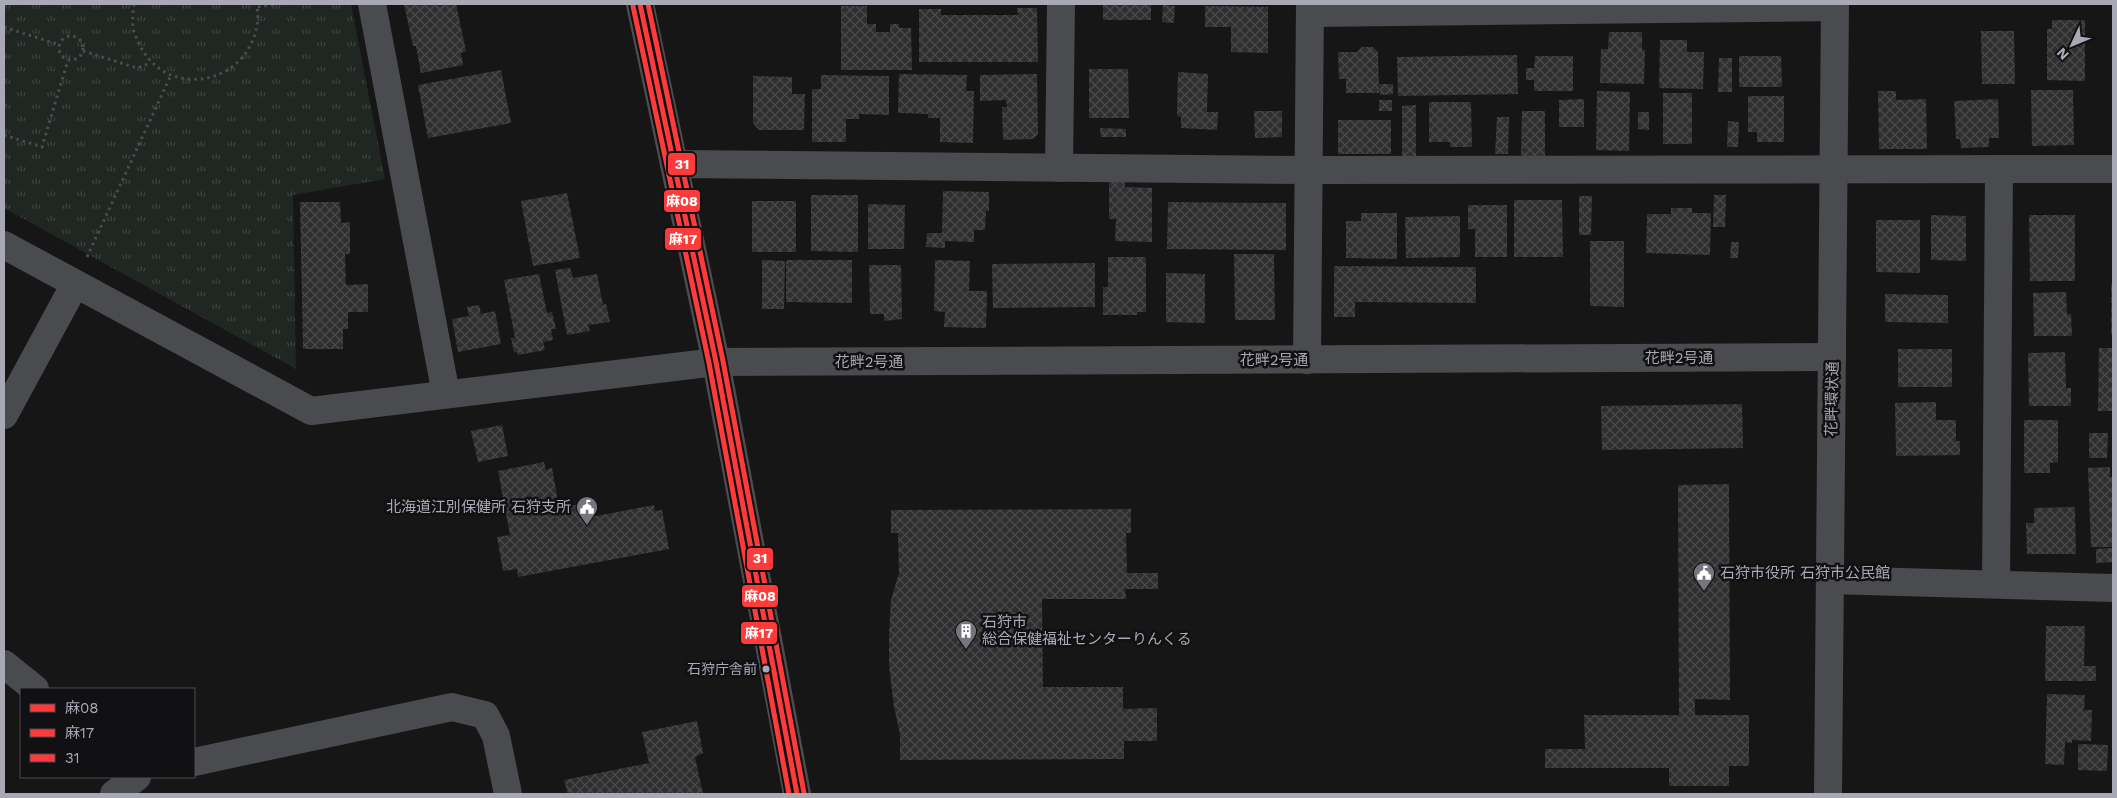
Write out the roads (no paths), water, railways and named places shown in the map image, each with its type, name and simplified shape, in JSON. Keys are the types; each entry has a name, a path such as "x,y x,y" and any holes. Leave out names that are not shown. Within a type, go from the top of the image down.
{"main road":[{"path":"640,4 716,362 797,794"}],"street":[{"path":"372,4 446,394"},
{"path":"1060,168 1061,4"},
{"path":"1307,360 1310,8 1835,5"},
{"name":"花畔環状通","path":"1828,794 1835,5"},
{"path":"674,164 1308,170 2113,169"},
{"path":"1996,584 1998,169"},
{"name":"花畔2号通","path":"4,245 311,411 716,362 1832,357"},
{"path":"4,416 75,284"},
{"path":"1830,580 2113,588"},
{"path":"4,664 34,688"},
{"path":"195,762 452,707 485,714 496,736 508,794"},
{"path":"114,794 136,778"}],"place":[{"name":"北海道江別保健所 石狩支所","path":"587,526"},
{"name":"石狩市役所 石狩市公民館","path":"1704,592"},
{"name":"石狩市 総合保健福祉センターりんくる","path":"966,650"},
{"name":"石狩庁舎前","path":"766,669"}]}
